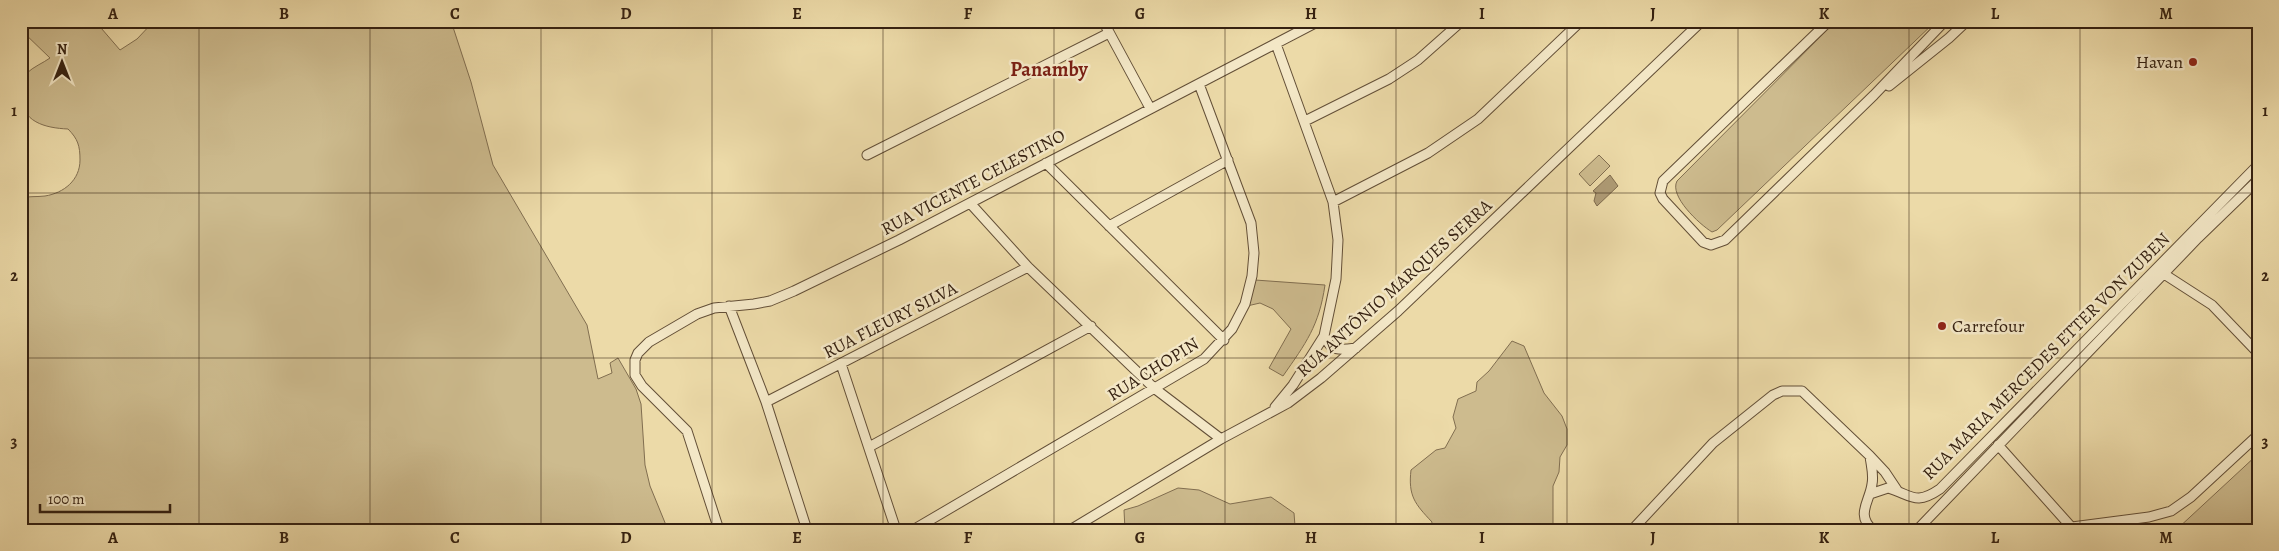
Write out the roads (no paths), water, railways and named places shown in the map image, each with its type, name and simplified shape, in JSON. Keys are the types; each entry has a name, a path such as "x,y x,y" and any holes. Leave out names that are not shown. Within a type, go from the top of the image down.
{"street":[{"path":"1103,21 1150,108"},
{"name":"RUA VICENTE CELESTINO","path":"719,530 687,431 642,386 635,375 634,367 638,353 649,342 697,314 714,308 770,301 794,291 970,203 1319,21"},
{"path":"1305,121 1389,79 1418,60 1462,21"},
{"path":"1333,202 1428,152 1478,119 1581,21"},
{"name":"RUA ANTÔNIO MARQUES SERRA","path":"1070,530 1305,391 1357,348 1702,21"},
{"path":"1829,21 1667,175 1660,187 1662,199 1703,242 1711,245 1725,240 1874,95 1945,21"},
{"path":"1874,95 1887,88 1967,21"},
{"path":"867,155 1109,33"},
{"path":"1269,413 1293,385 1324,336 1338,263 1338,240 1333,202 1276,44"},
{"name":"RUA CHOPIN","path":"913,530 1204,358 1224,340 1232,329 1245,304 1252,276 1254,253 1251,224 1199,84"},
{"path":"1109,226 1228,160"},
{"path":"1046,163 1224,340"},
{"name":"RUA MARIA MERCEDES ETTER VON ZUBEN","path":"1870,494 1882,488 1897,490 1906,496 1918,499 1930,496 1940,489 2258,165"},
{"name":"RUA MARIA MERCEDES ETTER VON ZUBEN","path":"1916,530 2198,238 2258,180"},
{"path":"970,203 1028,267 1154,388 1221,439"},
{"name":"RUA FLEURY SILVA","path":"766,402 1028,267"},
{"path":"2164,274 2212,305 2258,352"},
{"path":"729,306 766,402 808,530"},
{"path":"869,447 1091,326"},
{"path":"1324,336 1332,348 1339,351 1357,348"},
{"path":"841,364 896,530"},
{"path":"1632,530 1713,443 1773,395 1782,391 1802,391 1870,456 1885,472 1897,490"},
{"path":"1998,445 2073,529 2149,517 2171,511 2258,435"},
{"path":"1870,456 1873,477 1870,494 1863,511 1864,519 1873,530"}],"place":[{"name":"Havan","path":"2193,62"},
{"name":"Carrefour","path":"1942,326"}],"district":[{"name":"Panamby","path":"1049,69"}]}
